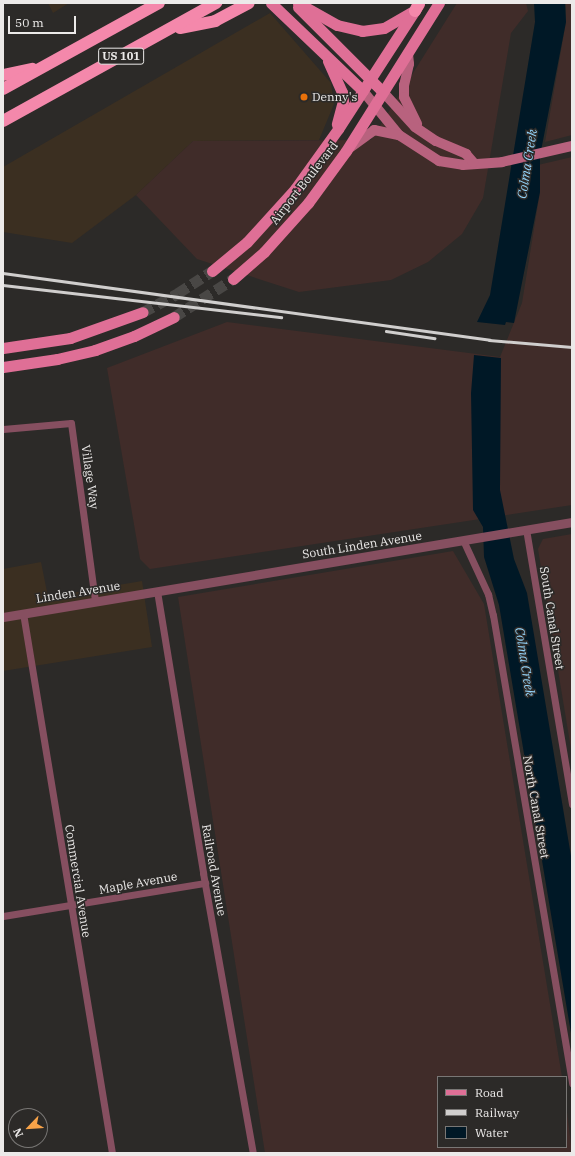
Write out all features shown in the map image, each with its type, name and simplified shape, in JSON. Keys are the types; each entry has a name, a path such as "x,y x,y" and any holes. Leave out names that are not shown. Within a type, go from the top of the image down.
{"highway":[{"name":"US 101","path":"5,88 159,3"},
{"name":"US 101","path":"3,121 168,31 216,3"},
{"path":"168,31 214,20 250,3"},
{"path":"3,75 45,66"}],"main road":[{"path":"271,3 363,90 398,136"},
{"path":"293,3 426,135 466,154 473,162"},
{"path":"298,3 337,25 362,31 384,28 418,6"},
{"name":"Airport Boulevard","path":"233,279 264,252 292,222 346,151 439,3"},
{"name":"Airport Boulevard","path":"212,271 247,242 279,209 324,149 418,6"},
{"path":"316,45 335,72 342,94 338,120 324,149"},
{"path":"408,54 409,64 404,84 404,97 412,116 426,135"},
{"path":"346,151 367,133 374,130 398,136 439,161 463,165 473,162 511,160 572,146"},
{"path":"3,348 70,338 143,312"},
{"path":"3,367 57,359 95,350 134,336 174,317"}],"street":[{"name":"Village Way","path":"3,429 71,423 95,601"},
{"name":"South Linden Avenue","path":"157,592 572,522"},
{"name":"South Canal Street","path":"526,529 572,800"},
{"name":"North Canal Street","path":"463,540 488,594 493,615 572,1083"},
{"name":"Linden Avenue","path":"3,617 157,592"},
{"name":"Railroad Avenue","path":"157,592 205,883 252,1153"},
{"name":"Commercial Avenue","path":"23,613 112,1153"},
{"name":"Maple Avenue","path":"3,916 205,883"}],"shaded area":[{"path":"48,3 69,3 53,13"},
{"path":"457,3 526,3 528,11 511,33 483,198 462,234 428,262 391,280 299,292 197,259 136,195 193,141 371,140"},
{"path":"566,3 572,3 572,135 545,142 566,22"},
{"path":"270,13 331,83 334,104 319,140 193,141 136,195 72,243 3,232 3,167"},
{"path":"572,157 572,505 150,569 140,559 107,368 227,322 500,357 522,303 540,192 538,165"},
{"path":"572,534 572,755 538,549 543,539"},
{"path":"453,551 484,604 562,1076 437,1076 437,1148 567,1148 567,1112 572,1153 265,1153 178,597"},
{"path":"41,562 48,597 142,581 152,647 3,671 3,569"}],"water":[{"name":"Colma Creek","path":"534,3 565,3 566,22 540,156 540,192 514,323 506,322 505,325 477,322 490,295 535,22"},
{"name":"Colma Creek","path":"474,355 501,358 500,490 514,559 527,593 572,862 572,1039 499,605 484,557 483,527 473,510 471,393"}],"tunnel":[{"path":"143,312 178,293 212,271"},
{"path":"174,317 233,279"}],"railway":[{"path":"3,273 489,340 572,347"},
{"path":"3,285 281,317"},
{"path":"386,331 434,338"}],"place":[{"name":"Denny's","path":"304,97"}]}
